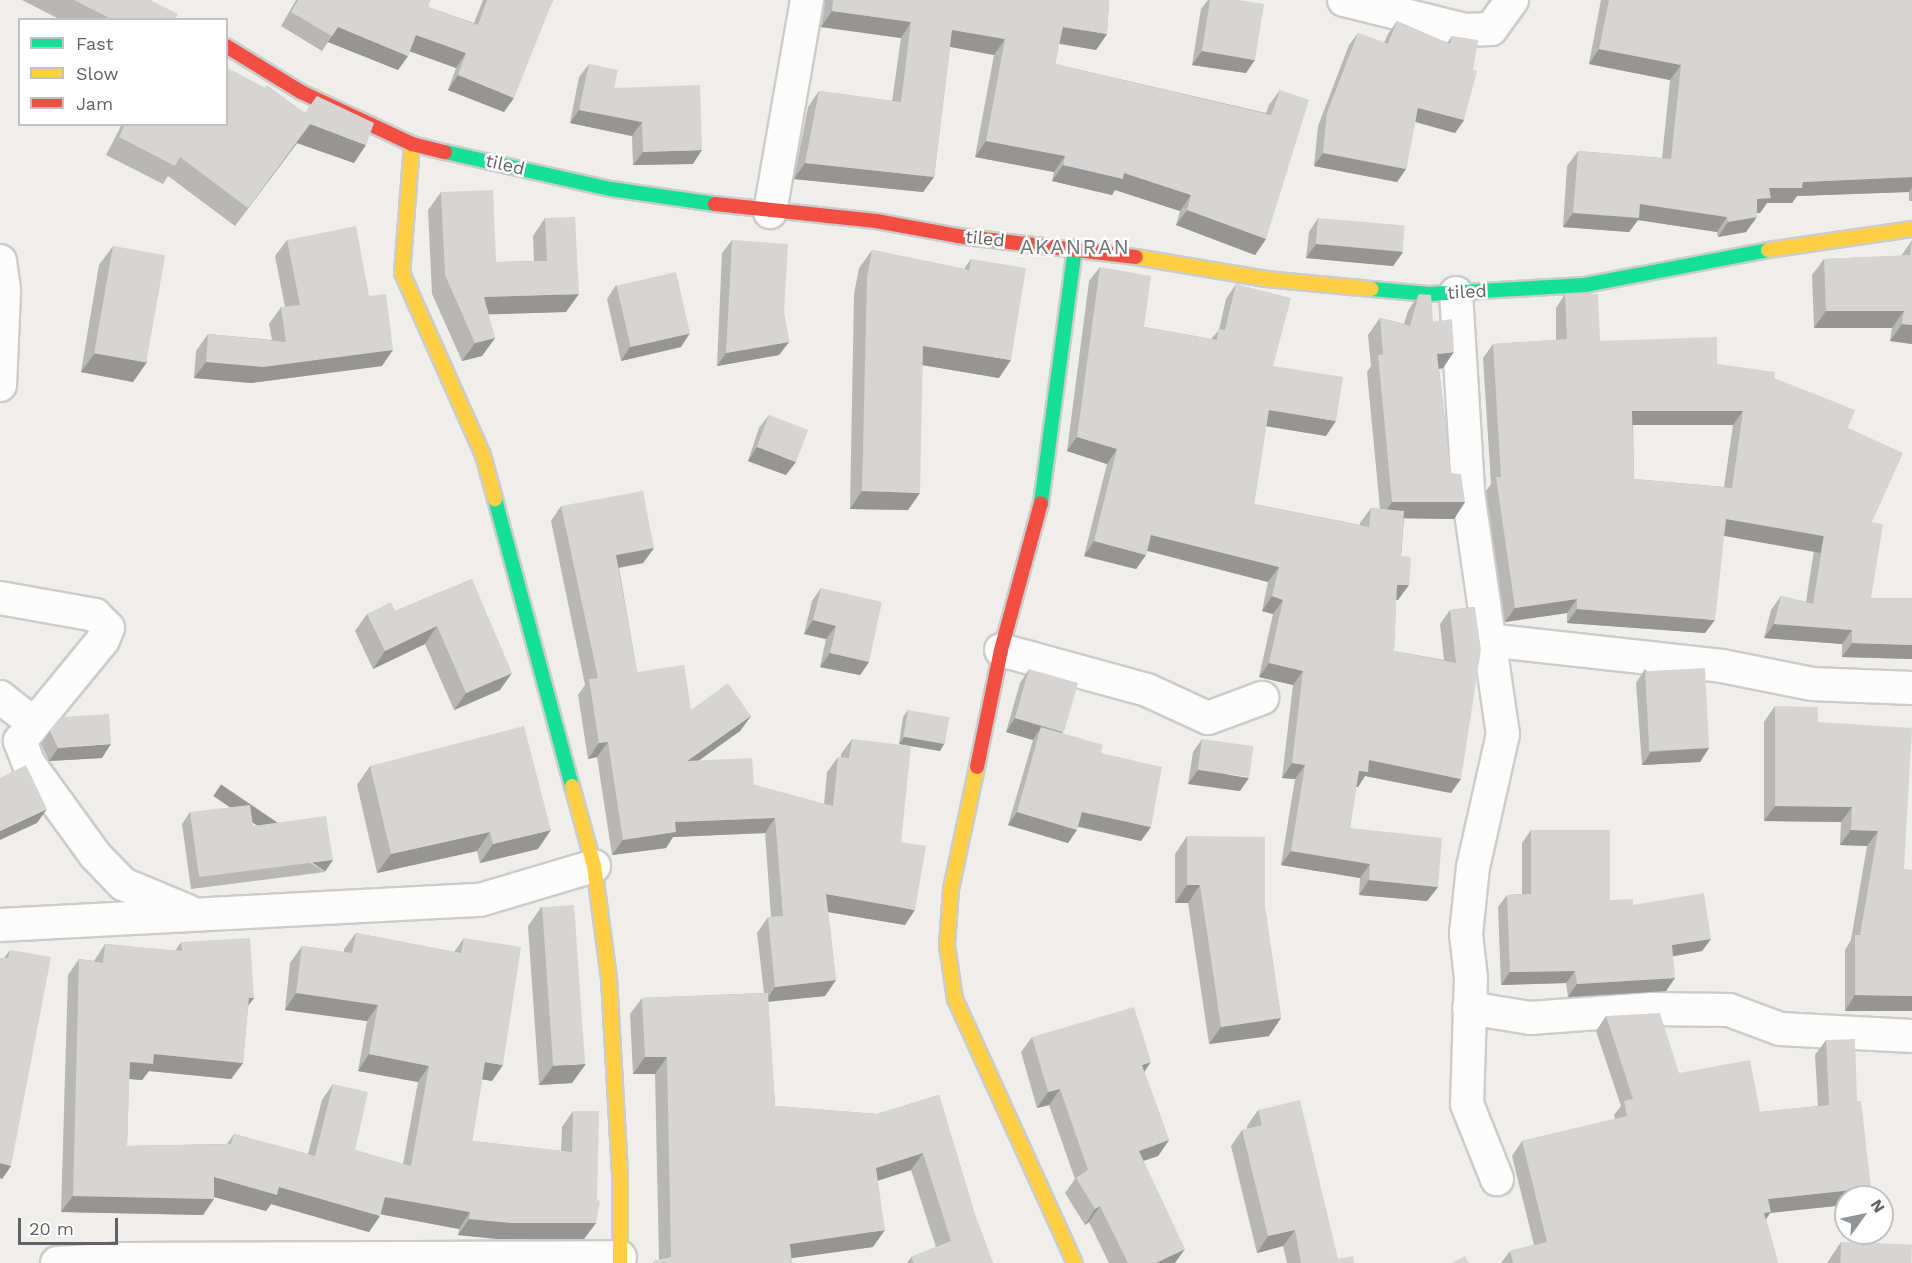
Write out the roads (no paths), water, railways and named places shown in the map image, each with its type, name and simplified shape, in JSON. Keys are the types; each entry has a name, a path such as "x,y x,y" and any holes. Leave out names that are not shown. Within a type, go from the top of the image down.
{"street":[{"path":"770,213 807,0"},
{"path":"1344,0 1465,30 1491,29 1512,0"},
{"name":"tiled","path":"228,47 301,92 412,144 611,189 770,213 876,221 958,236 1075,247 1266,279 1456,293 1585,285 1814,241 1912,229"},
{"path":"57,1263 137,1259 620,1260 620,1172 609,978 594,866 483,455 402,273 412,144"},
{"path":"1075,247 1041,504 1001,650 951,889 946,945 955,999 1075,1263"},
{"path":"0,261 4,291 0,386"},
{"path":"1456,293 1468,492 1487,640 1503,734 1473,867 1466,934 1471,978 1467,1104 1497,1179"},
{"path":"0,598 94,615 108,628 103,640 89,654 70,683 32,722 20,741 29,764 95,855 123,884 193,913"},
{"path":"1487,640 1722,666 1812,684 1912,688"},
{"path":"1001,650 1147,690 1208,718 1262,698"},
{"path":"0,697 32,722"},
{"path":"0,925 193,913 480,900 594,866"},
{"path":"1469,1008 1530,1018 1642,1009 1729,1010 1780,1029 1912,1036"}],"district":[{"name":"AKANRAN","path":"1075,247"}]}
